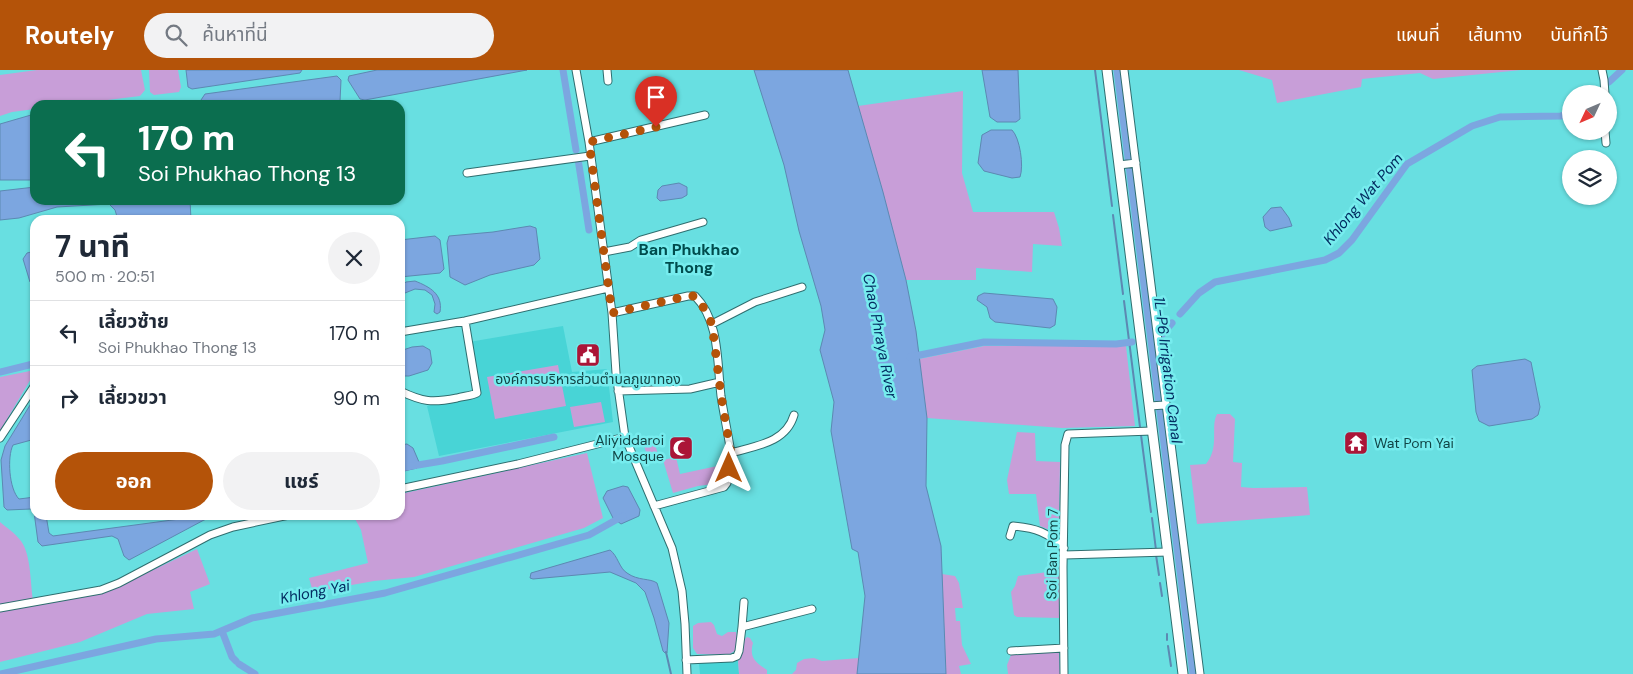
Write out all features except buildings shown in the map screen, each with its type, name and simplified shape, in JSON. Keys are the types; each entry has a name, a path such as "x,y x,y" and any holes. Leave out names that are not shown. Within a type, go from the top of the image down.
{"main road":[{"path":"1107,70 1121,164 1183,674"}],"street":[{"path":"576,70 589,142 604,252 612,313 618,390 625,437 672,548 682,591 688,674"},
{"path":"607,70 608,81"},
{"path":"1124,70 1164,405 1200,674"},
{"path":"1602,70 1604,85"},
{"path":"589,142 704,115"},
{"path":"468,173 590,156"},
{"path":"1121,164 1134,163"},
{"path":"604,252 630,247 641,240 703,222"},
{"path":"712,324 755,302 802,287"},
{"path":"405,331 465,320 608,288"},
{"path":"612,313 695,296 700,301 712,324 731,454 727,483 724,487 654,506"},
{"path":"405,393 430,402 476,393 465,320"},
{"path":"618,390 690,389 720,382"},
{"path":"0,438 30,392"},
{"path":"1151,406 1164,405"},
{"path":"731,454 779,437 792,424 794,415"},
{"name":"Soi Ban Pom 7","path":"1064,674 1065,445 1068,434 1152,431"},
{"path":"405,489 518,464 625,437"},
{"path":"0,608 101,590 119,583 210,535 234,527 266,520"},
{"path":"1010,536 1014,526 1035,529 1054,538 1064,551 1168,552"},
{"path":"686,660 732,658 737,656 744,602"},
{"path":"742,627 812,609"},
{"path":"1011,651 1064,648"}],"shaded area":[{"path":"37,70 141,70 145,90 140,96 108,100 30,100 30,110 0,116 0,75"},
{"path":"149,70 178,70 181,87 179,92 154,95 150,92"},
{"path":"1239,70 1521,70 1433,79 1420,73 1362,79 1361,87 1277,103 1272,80"},
{"path":"963,91 962,173 973,212 1054,212 1062,246 1033,244 1032,272 976,268 976,280 906,280 858,106"},
{"path":"563,326 572,372 607,369 613,422 439,456 427,406 479,394 469,342"},
{"path":"984,346 1126,346 1135,426 1062,428 927,418 919,359"},
{"path":"558,365 566,406 495,419 487,377"},
{"path":"30,371 30,380 0,431 0,377"},
{"path":"601,402 605,422 574,427 570,407"},
{"path":"1217,414 1230,414 1235,419 1233,462 1242,463 1241,487 1307,487 1310,515 1197,524 1190,465 1206,464 1210,458 1213,451 1214,425"},
{"path":"1017,432 1035,433 1036,461 1060,462 1059,532 1057,533 1040,526 1036,494 1009,494 1007,480"},
{"path":"653,436 659,459 649,462 642,439"},
{"path":"587,453 603,518 584,528 414,577 374,581 313,592 309,578 368,563 361,530 356,520 405,520 405,493"},
{"path":"676,457 680,474 722,465 721,483 698,486 673,493 663,460"},
{"path":"0,522 25,547 29,563 34,606 95,594 130,581 197,549 210,584 190,592 194,609 147,614 80,642 0,662"},
{"path":"1055,571 1059,574 1059,618 1017,617 1014,615 1011,592 1018,576"},
{"path":"942,574 955,576 959,583 963,608 955,608 956,621 960,621 962,645 971,664 959,666 961,674 946,674"},
{"path":"711,622 717,634 722,636 728,632 736,632 736,650 728,655 697,654 693,648 693,626 698,623"},
{"path":"747,637 753,643 752,652 754,659 767,670 767,674 739,674 738,661 744,640"},
{"path":"1059,652 1060,674 1008,674 1007,665 1011,655"},
{"path":"814,658 822,661 859,658 857,674 792,674 796,670 797,663 804,659"},
{"path":"738,661 739,674 700,674 699,663"}],"water":[{"path":"186,70 302,70 300,73 192,89 188,87"},
{"path":"377,70 527,70 365,100 360,99 348,80 349,76"},
{"name":"Chao Phraya River","path":"754,70 848,70 906,280 916,331 927,418 926,486 941,546 946,674 857,674 865,596 858,552 852,549 831,431 834,402 820,350 825,330 821,306 799,231 784,165"},
{"path":"982,70 1018,70 1020,119 1016,122 997,122 990,117"},
{"path":"337,76 341,80 340,100 201,100 205,94"},
{"path":"30,115 30,180 0,180 0,124"},
{"path":"991,130 1012,130 1015,134 1021,152 1022,166 1020,177 1012,178 984,171 978,163 982,135"},
{"path":"679,183 687,187 687,195 682,198 660,201 657,198 658,190 662,186"},
{"path":"30,188 30,205 92,205 57,207 19,218 0,220 0,191"},
{"path":"110,205 190,205 191,215 116,215"},
{"path":"1281,207 1292,226 1270,231 1265,227 1263,217 1271,208"},
{"path":"530,226 536,228 540,259 534,265 490,275 465,285 450,277 447,243 449,236"},
{"path":"435,236 440,240 444,269 440,273 405,276 405,239"},
{"path":"30,252 30,282 23,259 27,253"},
{"path":"415,281 434,292 439,300 440,312 437,314 434,312 435,304 432,295 425,290 415,289 405,293 406,282"},
{"path":"984,293 1053,299 1057,307 1055,325 1050,328 995,322 990,318 987,307 977,300 978,296"},
{"path":"423,346 430,350 432,363 428,370 405,376 405,349"},
{"path":"1525,359 1531,362 1540,407 1538,415 1532,419 1489,426 1479,421 1476,412 1472,370 1477,366"},
{"path":"30,405 30,440 13,445 10,457 10,473 13,488 19,499 30,498 30,509 7,510 4,507 1,460 5,446"},
{"path":"405,444 413,448 419,462 417,468 405,471"},
{"path":"623,486 628,487 640,510 639,516 621,524 613,518 603,498 607,491"},
{"path":"35,520 47,520 49,533 53,536 172,520 204,520 129,560 124,556 118,539 112,536 42,546 38,542"},
{"path":"610,550 627,573 657,583 669,623 667,653 663,651 645,592 636,583 610,572 530,578 531,573"}],"waterway":[{"path":"563,70 576,150"},
{"path":"1095,70 1112,206"},
{"name":"1L-P6 Irrigation Canal","path":"1117,70 1193,674"},
{"name":"Khlong Wat Pom","path":"1609,82 1622,70"},
{"name":"Khlong Wat Pom","path":"1180,314 1199,293 1215,282 1325,260 1339,253 1352,240 1407,164 1472,126 1500,117 1562,116"},
{"path":"578,159 589,230"},
{"path":"1113,215 1123,294"},
{"path":"1124,301 1140,427"},
{"name":"Khlong Wat Pom","path":"1161,336 1172,323"},
{"name":"Khlong Wat Pom","path":"910,357 984,342 1116,344 1132,342"},
{"path":"0,372 30,365"},
{"path":"1141,435 1151,512"},
{"path":"405,467 554,437"},
{"name":"Khlong Yai","path":"1,674 156,639 214,634 252,618 385,593 589,535 623,516"},
{"path":"1152,518 1156,550"},
{"path":"1156,555 1159,575"},
{"path":"1160,583 1162,596"},
{"path":"222,631 232,657 236,661"},
{"path":"1167,634 1167,640"},
{"path":"1168,646 1171,666"},
{"path":"666,652 671,674"},
{"path":"239,664 255,674"}],"place":[{"name":"องค์การบริหารส่วนตำบลภูเขาทอง","path":"588,355"},
{"name":"Wat Pom Yai","path":"1356,443"},
{"name":"Aliyiddaroi Mosque","path":"681,448"}],"district":[{"name":"Ban Phukhao Thong","path":"689,258"}],"route":[{"path":"656,127 589,142 612,313 688,296 695,296 700,301 712,324 731,454 729,468"}]}
